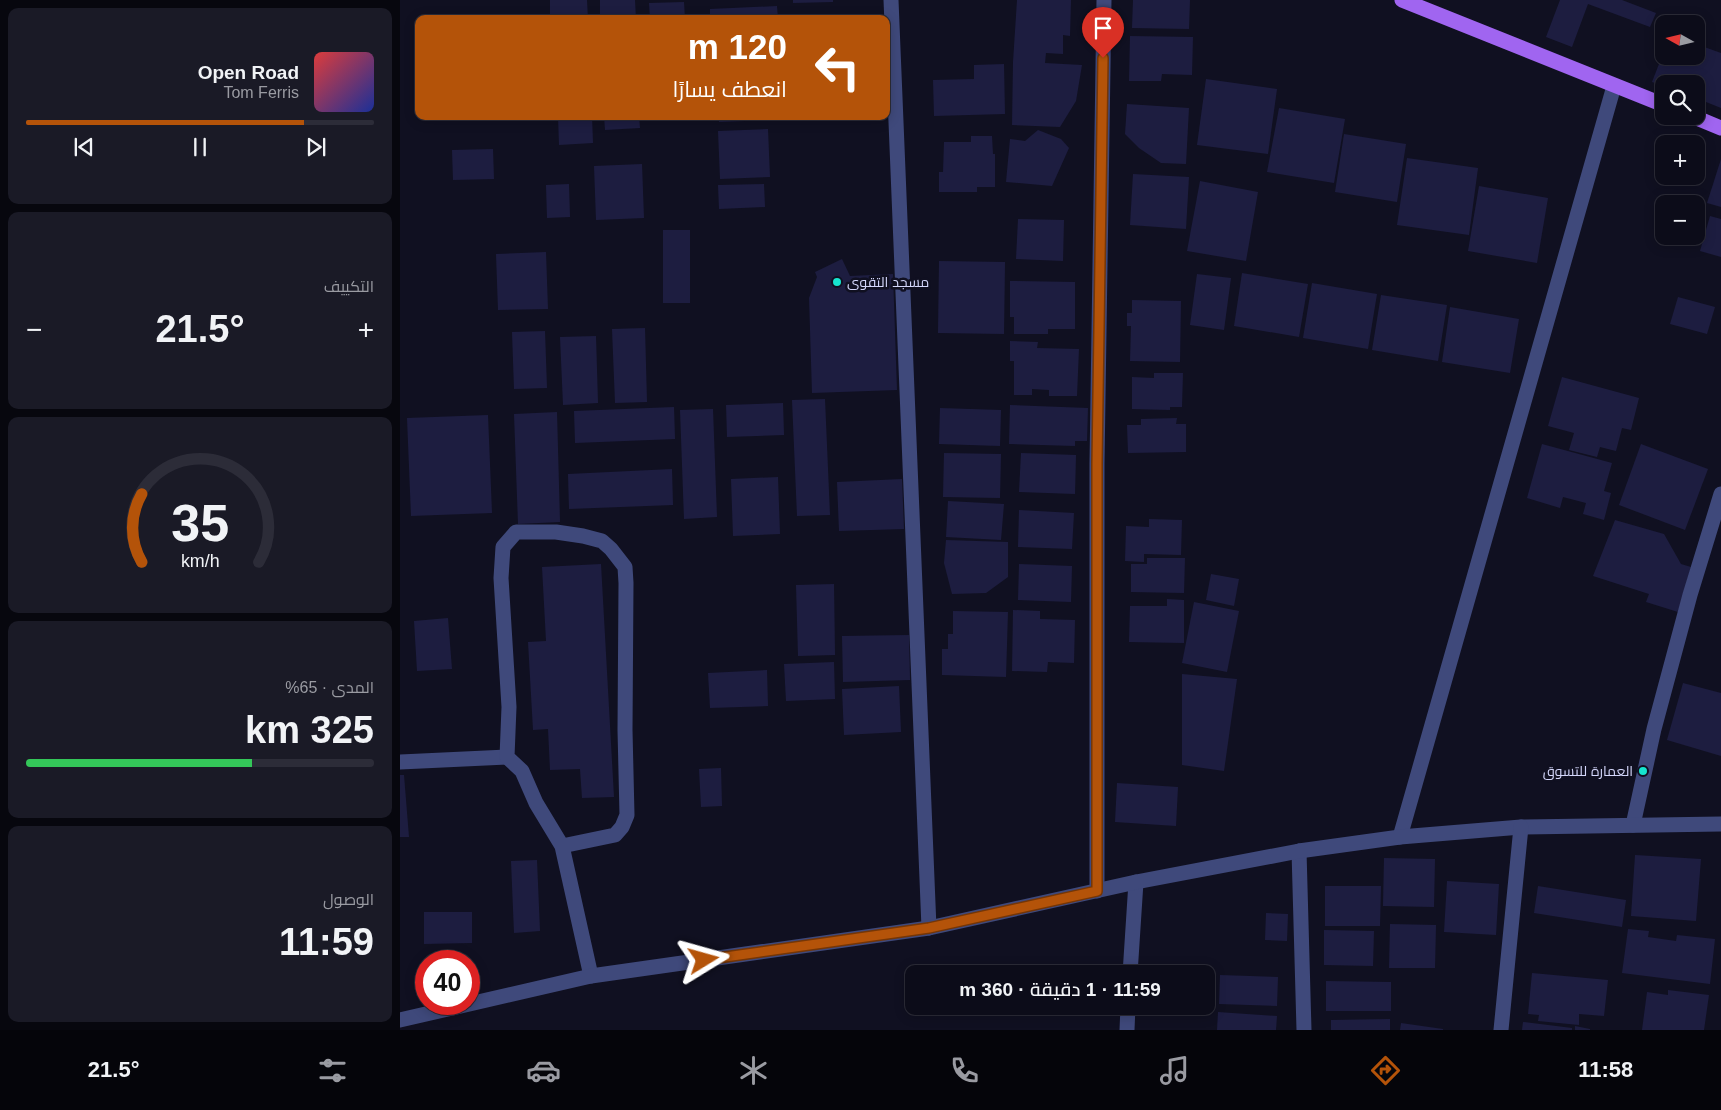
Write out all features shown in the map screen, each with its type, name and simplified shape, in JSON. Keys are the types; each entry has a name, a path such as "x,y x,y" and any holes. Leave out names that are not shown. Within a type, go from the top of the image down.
{"main road":[{"path":"1402,0 1655,102"},
{"path":"1705,121 1721,128"}],"street":[{"path":"891,0 929,928"},
{"path":"1097,891 1097,464 1104,0"},
{"path":"1400,838 1614,86"},
{"path":"1634,825 1654,729 1690,595 1721,494"},
{"path":"507,757 509,707 506,627 501,578 503,548 516,532 556,532 602,541 624,567 625,575 627,816 622,827 615,835 562,846"},
{"path":"400,762 507,757 522,771 536,803 562,846 591,976"},
{"path":"400,1020 591,976 929,928 1136,882 1299,851 1400,838 1521,827 1721,824"},
{"path":"1501,1030 1521,827"},
{"path":"1299,851 1304,1030"},
{"path":"1131,965 1136,882"},
{"path":"1127,1030 1128,1015"}],"building":[{"path":"550,0 587,0 588,15 550,15"},
{"path":"600,0 635,0 636,15 600,15"},
{"path":"793,0 833,0 833,2 793,3"},
{"path":"1017,0 1071,0 1070,36 1063,35 1063,54 1046,53 1045,63 1082,65 1076,101 1060,127 1012,125 1013,62"},
{"path":"1133,0 1190,0 1189,29 1132,28"},
{"path":"1560,0 1622,0 1656,13 1650,27 1588,4 1572,47 1546,37"},
{"path":"684,2 685,15 650,15 649,3"},
{"path":"777,6 778,15 710,15 710,9"},
{"path":"1130,36 1193,37 1192,75 1162,74 1161,81 1129,81"},
{"path":"1705,47 1721,53 1721,108 1705,102 1705,75 1655,75 1655,83 1652,82 1659,65 1705,65"},
{"path":"1004,64 1005,114 934,116 933,80 974,79 974,65"},
{"path":"1206,79 1277,89 1268,154 1197,145"},
{"path":"1127,104 1189,108 1186,164 1161,163 1139,148 1125,134"},
{"path":"1279,108 1345,119 1334,183 1267,172"},
{"path":"558,120 592,120 593,143 559,145"},
{"path":"604,120 639,120 640,128 605,130"},
{"path":"719,120 768,120 719,122"},
{"path":"768,129 770,177 720,179 718,131"},
{"path":"1038,130 1061,139 1069,148 1052,186 1006,182 1010,139 1025,141"},
{"path":"1344,134 1406,144 1397,202 1335,192"},
{"path":"971,136 992,136 993,154 995,154 995,187 977,187 977,192 939,192 939,172 943,172 944,142 971,142"},
{"path":"493,149 494,179 453,180 452,150"},
{"path":"1407,158 1478,168 1469,235 1397,225"},
{"path":"1721,159 1721,207 1707,203"},
{"path":"642,164 644,218 596,220 594,166"},
{"path":"1133,174 1189,177 1186,229 1130,225"},
{"path":"1200,181 1258,192 1246,261 1187,251"},
{"path":"569,184 570,217 547,218 546,185"},
{"path":"764,184 765,207 719,209 718,185"},
{"path":"1479,186 1548,198 1537,263 1468,251"},
{"path":"1710,216 1721,219 1721,257 1700,251 1702,245 1705,245 1705,234"},
{"path":"1018,219 1064,220 1063,261 1016,259"},
{"path":"663,230 690,230 690,303 663,303"},
{"path":"546,252 548,309 498,310 496,254"},
{"path":"842,259 850,276 893,274 897,390 812,393 809,298 817,277 815,272"},
{"path":"939,261 1005,262 1004,334 938,333"},
{"path":"1242,273 1308,284 1299,337 1234,326"},
{"path":"1197,274 1231,278 1224,330 1190,325"},
{"path":"1010,281 1075,282 1075,329 1048,329 1048,334 1014,334 1014,317 1010,317"},
{"path":"1312,283 1377,294 1368,349 1303,338"},
{"path":"1381,295 1447,305 1438,361 1372,350"},
{"path":"1678,297 1715,307 1707,334 1670,324"},
{"path":"1132,300 1181,301 1180,362 1130,361 1131,326 1127,326 1127,313 1132,313"},
{"path":"1450,307 1519,319 1510,373 1442,362"},
{"path":"645,328 647,402 615,403 612,329"},
{"path":"545,331 547,388 514,389 512,332"},
{"path":"596,336 598,403 563,405 560,337"},
{"path":"1010,341 1038,342 1037,348 1079,349 1077,396 1049,396 1049,390 1032,389 1032,395 1014,395 1014,361 1010,361"},
{"path":"1154,373 1183,373 1182,407 1170,407 1170,410 1132,409 1132,377 1154,378"},
{"path":"1562,377 1639,398 1631,430 1622,428 1616,451 1600,447 1597,457 1569,450 1574,433 1548,426"},
{"path":"825,399 830,515 797,516 792,400"},
{"path":"783,403 784,435 727,437 726,405"},
{"path":"1010,405 1088,408 1087,441 1075,441 1075,446 1009,444"},
{"path":"674,407 675,439 575,443 574,411"},
{"path":"940,408 1001,410 1000,446 939,444"},
{"path":"713,409 717,517 684,519 680,410"},
{"path":"557,412 560,522 518,524 514,414"},
{"path":"488,415 492,513 411,516 407,418"},
{"path":"1177,418 1176,424 1186,424 1186,452 1128,453 1127,425 1141,425 1141,419"},
{"path":"1542,444 1612,463 1604,491 1611,493 1604,520 1583,514 1586,503 1563,497 1560,508 1527,498"},
{"path":"1641,444 1708,469 1685,530 1619,505"},
{"path":"944,453 1001,454 1000,498 943,497"},
{"path":"1021,453 1076,455 1075,494 1019,492"},
{"path":"672,469 673,505 569,509 568,474"},
{"path":"778,477 780,534 733,536 731,479"},
{"path":"902,479 904,529 839,531 837,482"},
{"path":"948,501 1004,504 1001,540 946,537"},
{"path":"1019,510 1074,513 1072,549 1018,547"},
{"path":"1149,519 1182,520 1181,555 1144,554 1144,562 1125,561 1126,526 1149,527"},
{"path":"1615,520 1664,534 1681,564 1691,567 1678,612 1646,602 1649,594 1593,576"},
{"path":"946,540 1008,542 1008,577 986,593 952,594 944,563"},
{"path":"1147,558 1185,558 1184,593 1131,592 1131,564 1147,564"},
{"path":"601,564 614,797 582,798 580,769 550,770 548,729 533,730 528,642 546,641 542,567"},
{"path":"1019,564 1072,566 1071,602 1018,600"},
{"path":"1211,574 1239,579 1234,606 1206,600"},
{"path":"834,584 835,655 798,656 796,585"},
{"path":"1167,599 1184,600 1184,643 1129,642 1130,606 1167,606"},
{"path":"1194,602 1239,611 1227,672 1182,663"},
{"path":"1013,610 1040,611 1040,619 1075,620 1074,663 1048,662 1047,672 1012,671"},
{"path":"953,611 1008,612 1006,677 942,675 942,649 948,649 948,634 953,634"},
{"path":"448,618 452,669 417,671 414,621"},
{"path":"909,635 910,680 843,682 842,636"},
{"path":"834,662 835,699 786,701 784,664"},
{"path":"767,670 768,706 710,708 708,673"},
{"path":"1182,674 1237,679 1224,771 1182,765"},
{"path":"1683,683 1721,693 1721,756 1667,740"},
{"path":"899,686 901,732 844,735 842,689"},
{"path":"721,768 722,806 701,807 699,769"},
{"path":"400,775 404,775 409,837 400,837"},
{"path":"1117,783 1178,787 1176,826 1115,822"},
{"path":"1635,855 1701,859 1696,921 1631,916"},
{"path":"1384,858 1435,859 1434,907 1383,906"},
{"path":"537,860 540,931 514,933 511,861"},
{"path":"1447,881 1499,884 1496,935 1444,932"},
{"path":"1325,886 1381,886 1380,926 1325,926"},
{"path":"1538,886 1626,900 1622,927 1534,913"},
{"path":"424,912 472,912 472,943 424,944"},
{"path":"1266,913 1288,914 1287,941 1265,940"},
{"path":"1390,924 1436,925 1435,968 1389,968"},
{"path":"1628,929 1649,931 1648,937 1676,941 1677,935 1715,939 1710,984 1622,973"},
{"path":"1324,930 1374,931 1373,966 1324,965"},
{"path":"1532,973 1608,980 1604,1016 1579,1014 1579,1025 1538,1021 1539,1015 1528,1014"},
{"path":"1220,975 1278,977 1277,1006 1219,1004"},
{"path":"1326,981 1391,982 1391,1011 1326,1011"},
{"path":"1668,990 1709,995 1704,1030 1642,1030 1647,992 1668,995"},
{"path":"1218,1012 1277,1016 1276,1030 1217,1030"},
{"path":"1390,1019 1390,1030 1331,1030 1331,1020"},
{"path":"1523,1022 1572,1028 1572,1030 1522,1030"},
{"path":"1401,1023 1443,1029 1443,1030 1400,1030"},
{"path":"1575,1026 1590,1029 1590,1030 1575,1030"}],"place":[{"name":"مسجد التقوى","path":"837,282"},
{"name":"العمارة للتسوق","path":"1643,771"}],"route":[{"path":"704,960 929,928 1097,891 1097,464 1103,58"}]}
